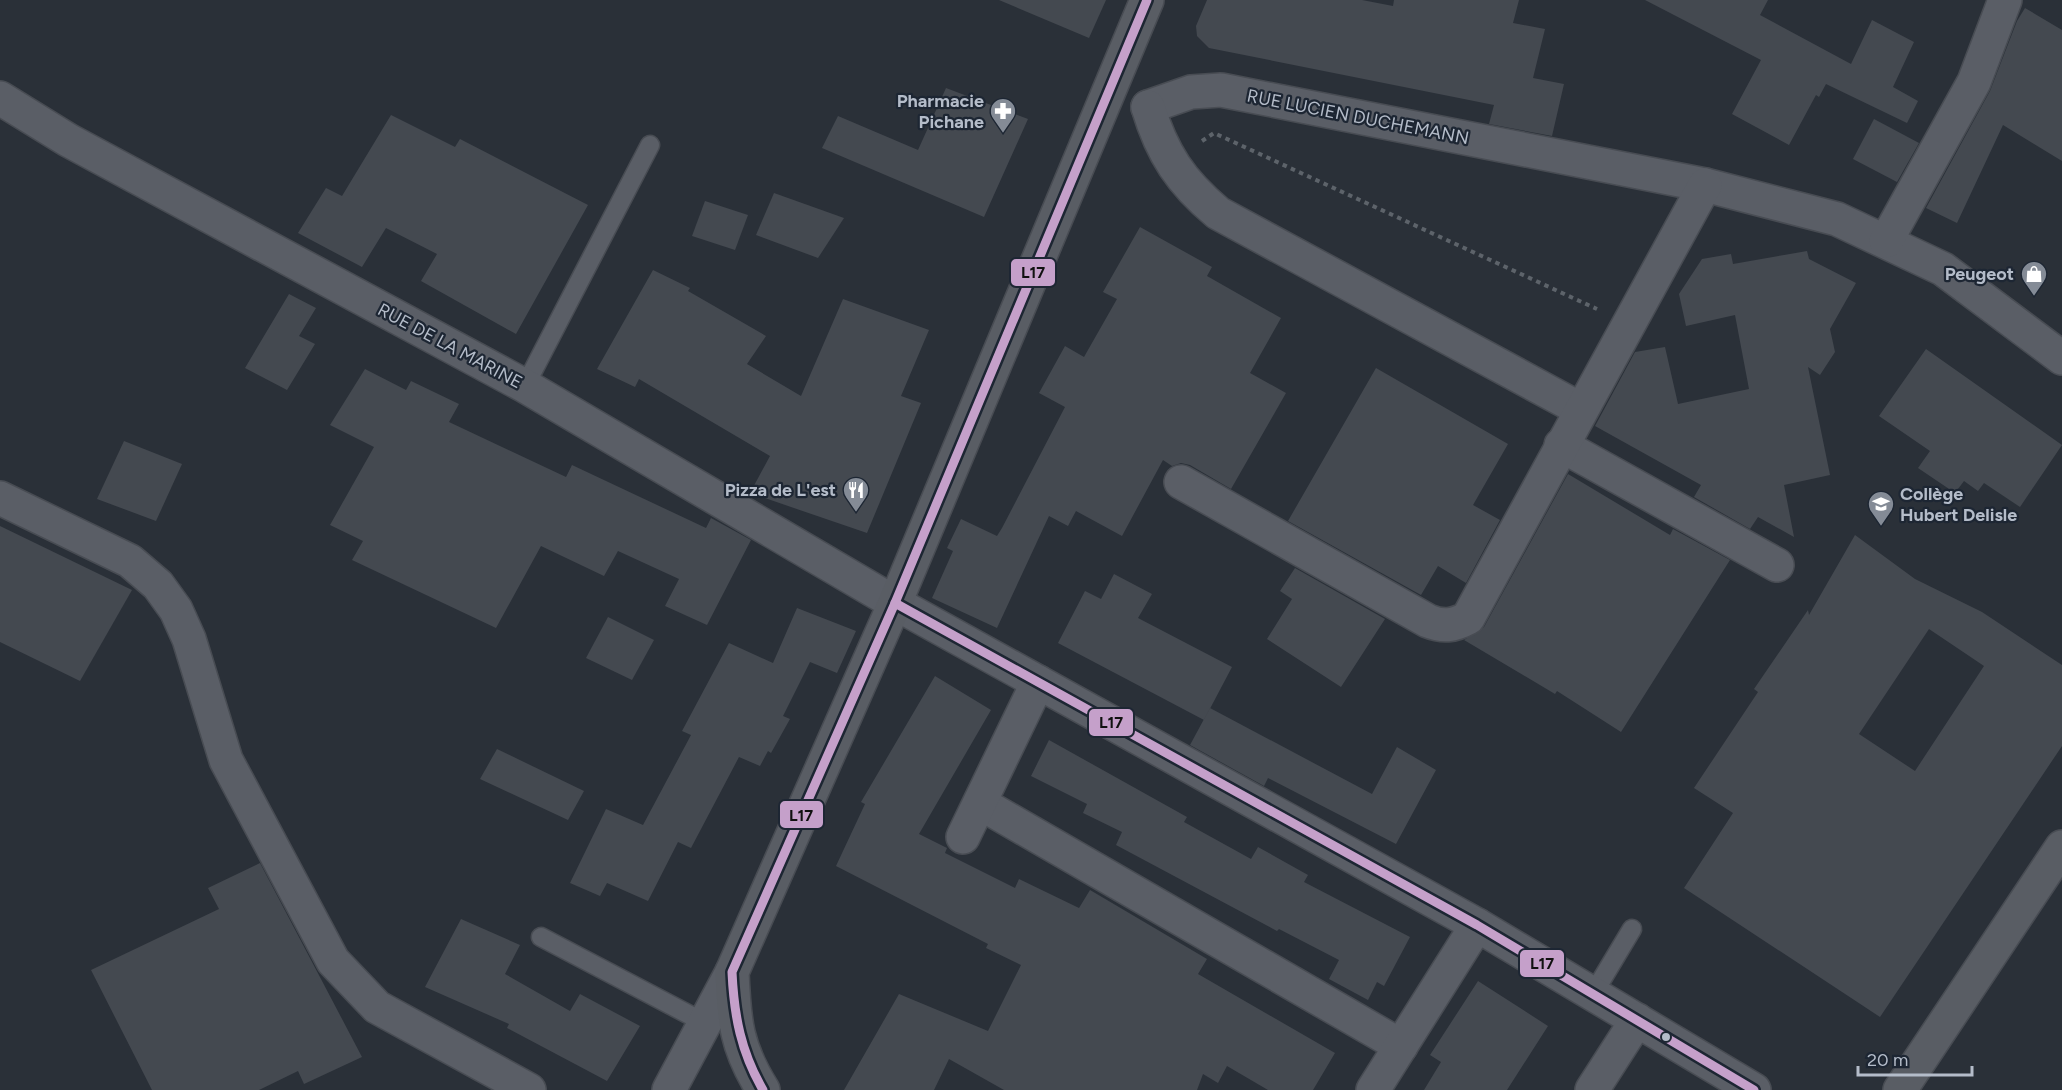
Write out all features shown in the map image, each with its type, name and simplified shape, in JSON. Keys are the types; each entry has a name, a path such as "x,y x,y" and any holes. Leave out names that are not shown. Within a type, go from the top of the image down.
{"main road":[{"path":"762,1090 743,1054 734,1023 732,972 895,603 1147,0"},
{"path":"1900,1090 2062,847"}],"street":[{"path":"1886,241 1974,82 2005,0"},
{"path":"1108,90 1148,107 1165,154 1192,191 1218,213 1581,409"},
{"name":"RUE LUCIEN DUCHEMANN","path":"1148,107 1191,92 1221,90 1705,185 1837,219 1943,269 2062,358"},
{"name":"RUE DE LA MARINE","path":"0,98 68,140 525,386 895,603 1478,925 1754,1090"},
{"path":"1181,482 1440,626 1456,624 1468,618 1705,185"},
{"path":"1561,445 1777,565"},
{"path":"0,498 130,561 158,585 176,610 189,639 226,760 333,961 355,986 377,1007 529,1090"},
{"path":"963,837 1038,682"},
{"path":"980,803 1401,1046"},
{"path":"1373,1090 1478,925"},
{"path":"669,1090 732,972"},
{"path":"1592,1090 1637,1020"}],"lane":[{"path":"525,386 650,146"},
{"path":"1593,994 1632,929"},
{"path":"542,937 705,1023"}],"path":[{"path":"1165,154 1192,148 1214,133 1628,323"}],"building":[{"path":"999,0 1106,0 1089,38"},
{"path":"1207,0 1362,0 1393,6 1394,0 1519,0 1513,23 1545,29 1533,78 1564,84 1552,136 1489,124 1494,105 1209,48 1197,36 1196,26"},
{"path":"1645,0 1768,0 1760,15 1851,64 1872,20 1914,42 1893,87 1918,101 1907,123 1826,84 1819,97 1816,95 1789,145 1732,114 1761,60"},
{"path":"2025,8 2062,30 2062,161 2003,125 1957,223 1926,208 1990,91 2017,21"},
{"path":"946,88 1028,119 984,217 822,148 838,116 918,150"},
{"path":"391,115 455,147 460,139 588,205 516,334 421,281 437,254 386,228 362,267 298,233 326,188 342,196"},
{"path":"1874,119 1919,143 1897,182 1853,159"},
{"path":"774,193 844,218 818,258 756,235"},
{"path":"705,201 748,215 735,250 692,236"},
{"path":"1140,227 1212,267 1207,276 1281,318 1250,373 1286,393 1231,489 1190,465 1181,463 1172,466 1163,460 1122,536 1076,511 1068,526 1049,516 997,628 932,598 953,551 947,548 961,519 997,536 1002,528 1065,407 1039,393 1065,346 1084,357 1117,299 1103,292"},
{"path":"1807,251 1809,259 1856,283 1830,329 1835,352 1820,375 1808,367 1830,475 1784,485 1794,537 1758,517 1750,529 1694,497 1701,485 1595,426 1635,352 1665,347 1678,404 1749,389 1735,315 1686,326 1679,294 1702,259 1731,254 1733,264"},
{"path":"653,270 690,288 688,291 766,336 747,364 801,396 843,299 929,330 901,396 921,403 867,533 750,493 770,456 639,379 635,387 597,369"},
{"path":"289,294 316,308 299,336 315,344 287,390 245,368"},
{"path":"1926,349 2062,445 2020,507 1984,483 1978,491 1964,481 1955,493 1918,468 1930,451 1879,416"},
{"path":"1376,368 1508,444 1473,505 1500,520 1466,583 1438,566 1421,595 1288,521"},
{"path":"365,369 406,390 411,381 459,404 449,422 566,477 572,465 706,528 711,518 751,540 707,625 665,606 679,579 618,551 604,576 541,546 496,628 352,560 363,541 330,525 374,447 330,425"},
{"path":"124,441 182,464 156,521 97,499"},
{"path":"1568,474 1670,535 1673,529 1730,560 1621,732 1557,691 1555,694 1464,640 1484,627"},
{"path":"0,526 132,590 80,681 0,642"},
{"path":"1855,535 1915,579 1982,612 2062,665 2062,746 1880,1017 1684,888 1733,813 1694,788 1758,692 1754,689 1808,610 1809,615","holes":["1929,629 1984,666 1915,771 1859,734"]},
{"path":"1295,568 1385,619 1341,687 1267,639 1292,599 1280,591"},
{"path":"1114,574 1152,594 1138,618 1232,667 1204,720 1058,643 1085,591 1101,599"},
{"path":"797,608 856,631 837,673 810,662 783,716 790,719 771,753 768,751 760,766 739,757 691,848 678,842 648,901 607,883 600,896 570,883 606,809 643,825 691,735 682,731 729,643 773,663"},
{"path":"608,617 654,640 632,680 586,658"},
{"path":"935,676 991,710 919,834 947,848 945,853 1015,888 1019,879 1079,908 1090,890 1207,959 1198,974 1335,1053 1313,1090 1268,1090 1227,1066 1218,1083 1203,1074 1197,1090 1004,1090 949,1059 934,1090 844,1090 899,994 988,1031 1021,965 986,948 988,944 836,866 865,804 861,802"},
{"path":"1210,708 1372,794 1397,747 1436,770 1396,844 1268,778 1264,786 1190,745"},
{"path":"1049,740 1187,817 1184,822 1251,859 1258,847 1308,875 1304,882 1410,937 1384,986 1377,982 1368,1000 1329,979 1339,960 1279,929 1277,931 1116,845 1122,832 1083,813 1087,804 1031,776"},
{"path":"497,749 584,791 568,820 480,779"},
{"path":"260,863 362,1057 304,1084 298,1071 259,1090 152,1090 91,970 219,909 208,888"},
{"path":"461,919 520,945 505,974 570,1011 580,994 640,1026 607,1081 507,1028 509,1024 425,987"},
{"path":"1478,981 1548,1026 1507,1090 1424,1090 1441,1062 1430,1055"}],"transit line":[{"name":"L17","path":"763,1090 749,1062 740,1033 732,972 895,603 1147,0"},
{"name":"L17","path":"895,603 1477,925 1754,1090"}],"place":[{"name":"Pharmacie Pichane","path":"1003,134"},
{"name":"Peugeot","path":"2034,297"},
{"name":"Pizza de L'est","path":"856,513"},
{"name":"Collège Hubert Delisle","path":"1881,527"}]}
